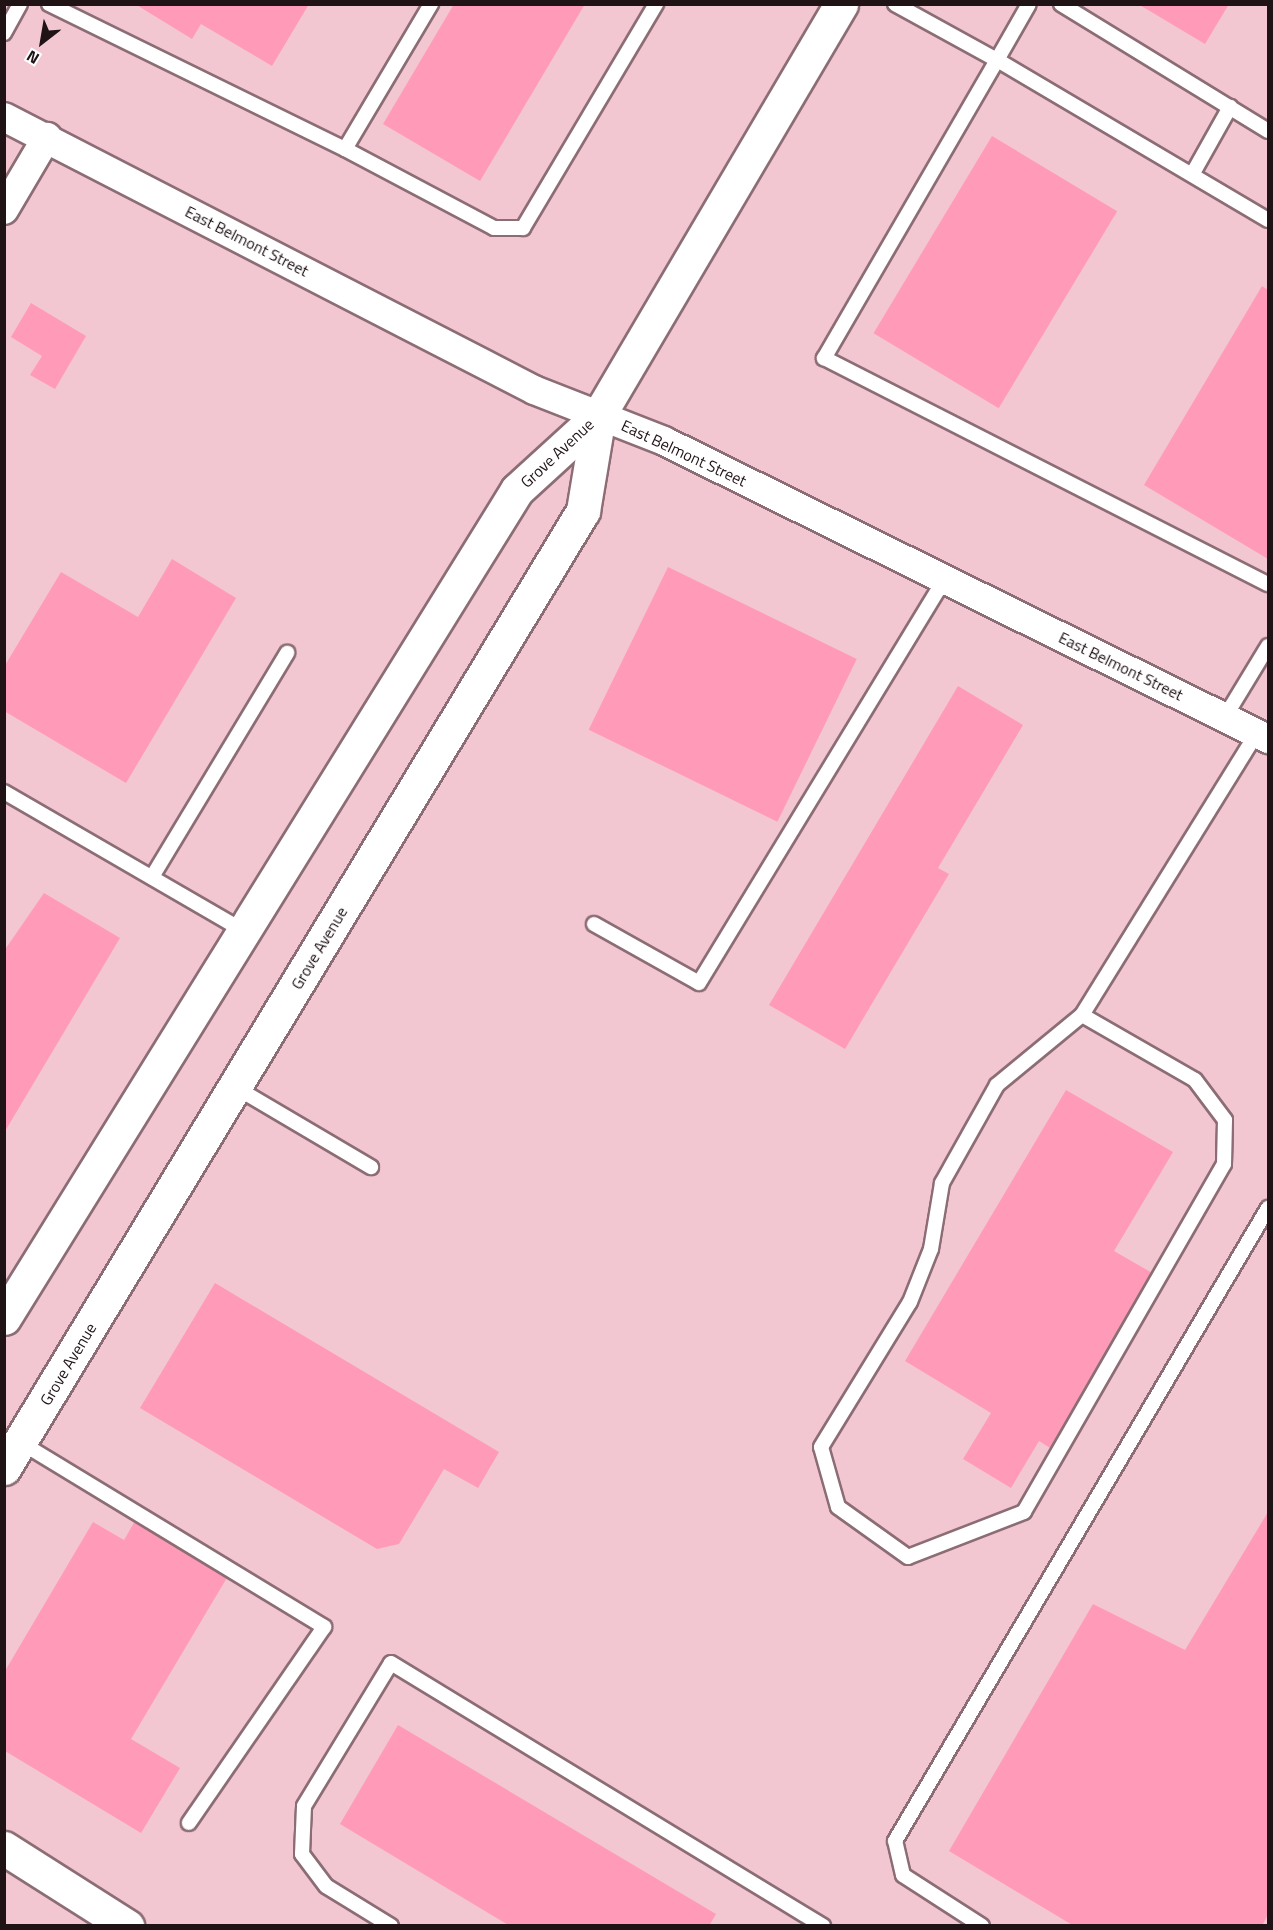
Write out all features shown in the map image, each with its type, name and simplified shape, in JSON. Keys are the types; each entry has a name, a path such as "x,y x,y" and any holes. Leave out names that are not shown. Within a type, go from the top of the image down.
{"main road":[{"name":"Grove Avenue","path":"4,1318 517,490 599,415 841,4"},
{"name":"Grove Avenue","path":"12,1455 583,511 599,415"},
{"path":"4,1848 127,1926"}],"street":[{"name":"East Belmont Street","path":"4,117 47,137 534,390 599,415 945,579 1263,736"},
{"path":"4,210 47,137"}],"lane":[{"path":"4,33 20,4"},
{"path":"49,4 345,149 494,228 523,228 656,4"},
{"path":"345,149 431,4"},
{"path":"895,4 1193,173 1269,220"},
{"path":"1029,4 824,358 1269,584"},
{"path":"1061,4 1269,131"},
{"path":"1193,173 1230,107"},
{"path":"594,924 699,982 945,579"},
{"path":"1225,717 1269,646"},
{"path":"152,878 287,653"},
{"path":"1082,1015 1195,1080 1225,1120 1224,1164 1024,1512 908,1557 838,1507 820,1447 910,1302 931,1249 942,1183 998,1085 1082,1015 1263,736"},
{"path":"4,792 244,931"},
{"path":"235,1087 371,1167"},
{"path":"982,1926 903,1875 895,1841 1269,1208"},
{"path":"12,1455 324,1628 189,1823"},
{"path":"391,1926 326,1886 302,1854 304,1806 391,1663 823,1926"}],"shaded area":[{"path":"5,5 1268,5 1268,1925 5,1925"}],"building":[{"path":"135,4 309,4 272,66 201,24 192,39"},
{"path":"454,4 585,4 480,181 383,124"},
{"path":"1138,4 1229,4 1205,44"},
{"path":"992,136 1117,211 999,408 874,333"},
{"path":"1262,286 1268,290 1268,559 1144,485"},
{"path":"31,303 86,336 55,389 30,375 42,356 11,337"},
{"path":"172,559 236,598 126,783 4,711 4,667 61,572 138,617"},
{"path":"668,567 857,659 777,822 589,730"},
{"path":"958,686 1023,725 938,868 949,874 845,1049 769,1005"},
{"path":"44,893 120,938 4,1133 4,951"},
{"path":"1066,1090 1173,1152 1114,1251 1154,1274 1050,1448 1039,1441 1011,1488 963,1459 991,1413 905,1361"},
{"path":"215,1283 499,1452 478,1488 444,1469 399,1544 377,1549 140,1408"},
{"path":"1268,1512 1268,1914 1262,1926 1074,1926 949,1851 1093,1604 1185,1650"},
{"path":"135,1521 228,1576 131,1739 180,1768 141,1833 5,1751 5,1671 93,1522 124,1540"},
{"path":"398,1725 716,1914 709,1926 510,1926 340,1824"}]}
